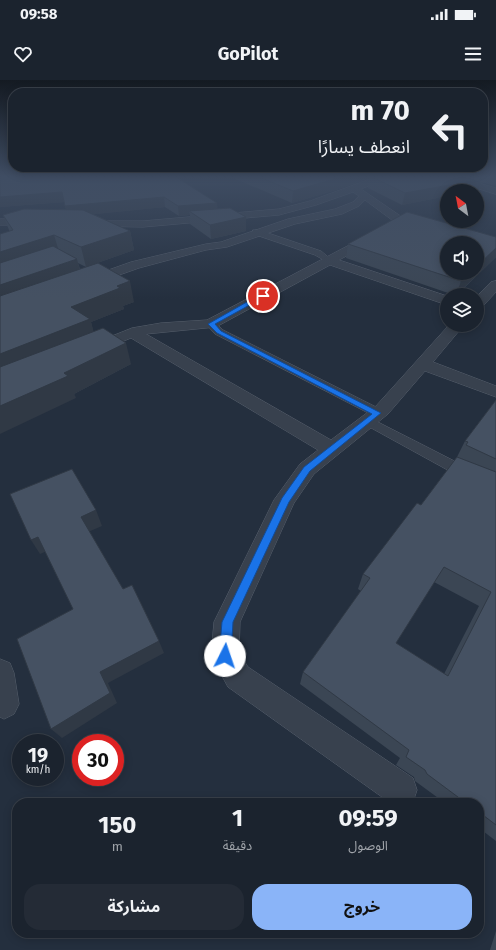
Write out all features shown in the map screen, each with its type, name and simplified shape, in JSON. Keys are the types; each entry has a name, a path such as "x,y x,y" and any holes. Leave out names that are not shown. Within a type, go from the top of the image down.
{"street":[{"path":"71,223 143,224 216,218"},
{"path":"76,286 135,265 206,247 223,245 256,232 306,218"},
{"path":"80,354 132,332 158,328 194,327 211,324 396,224 402,220 399,218"},
{"path":"0,222 48,222"},
{"path":"328,261 440,299"},
{"path":"85,273 98,279"},
{"path":"484,302 496,285"},
{"path":"132,332 332,450"},
{"path":"401,790 238,677 225,656 227,622 285,500 307,469 373,417 451,332"},
{"path":"422,364 496,392"},
{"path":"0,673 4,704"}],"lane":[{"path":"256,232 318,253 328,261"},
{"path":"211,324 219,332 373,417 463,473 482,481"}],"building":[{"path":"5,218 100,218 130,231 81,247 54,235 0,252 0,234 13,230"},
{"path":"199,218 243,218 210,225"},
{"path":"397,218 427,218 440,221 440,228 464,228 496,237 496,248 484,259 484,236 440,236 440,274 348,244"},
{"path":"53,246 77,259 0,285 0,263"},
{"path":"98,263 130,281 117,286 120,288 71,307 90,319 0,354 0,296"},
{"path":"103,328 126,343 64,373 68,376 0,406 0,367"},
{"path":"496,400 496,459 466,445 468,442 465,441"},
{"path":"457,457 496,472 496,825 484,816 484,798 459,798 427,774 425,770 406,757 409,750 303,672 370,578 363,574 417,503 421,505","holes":["444,567 491,592 448,676 396,643"]},
{"path":"72,469 96,510 81,517 123,589 132,585 159,641 100,672 110,693 51,729 17,639 73,609 38,537 31,540 10,494"}],"route":[{"path":"225,656 227,622 285,500 307,469 378,413 219,332 211,324 263,296"}]}
